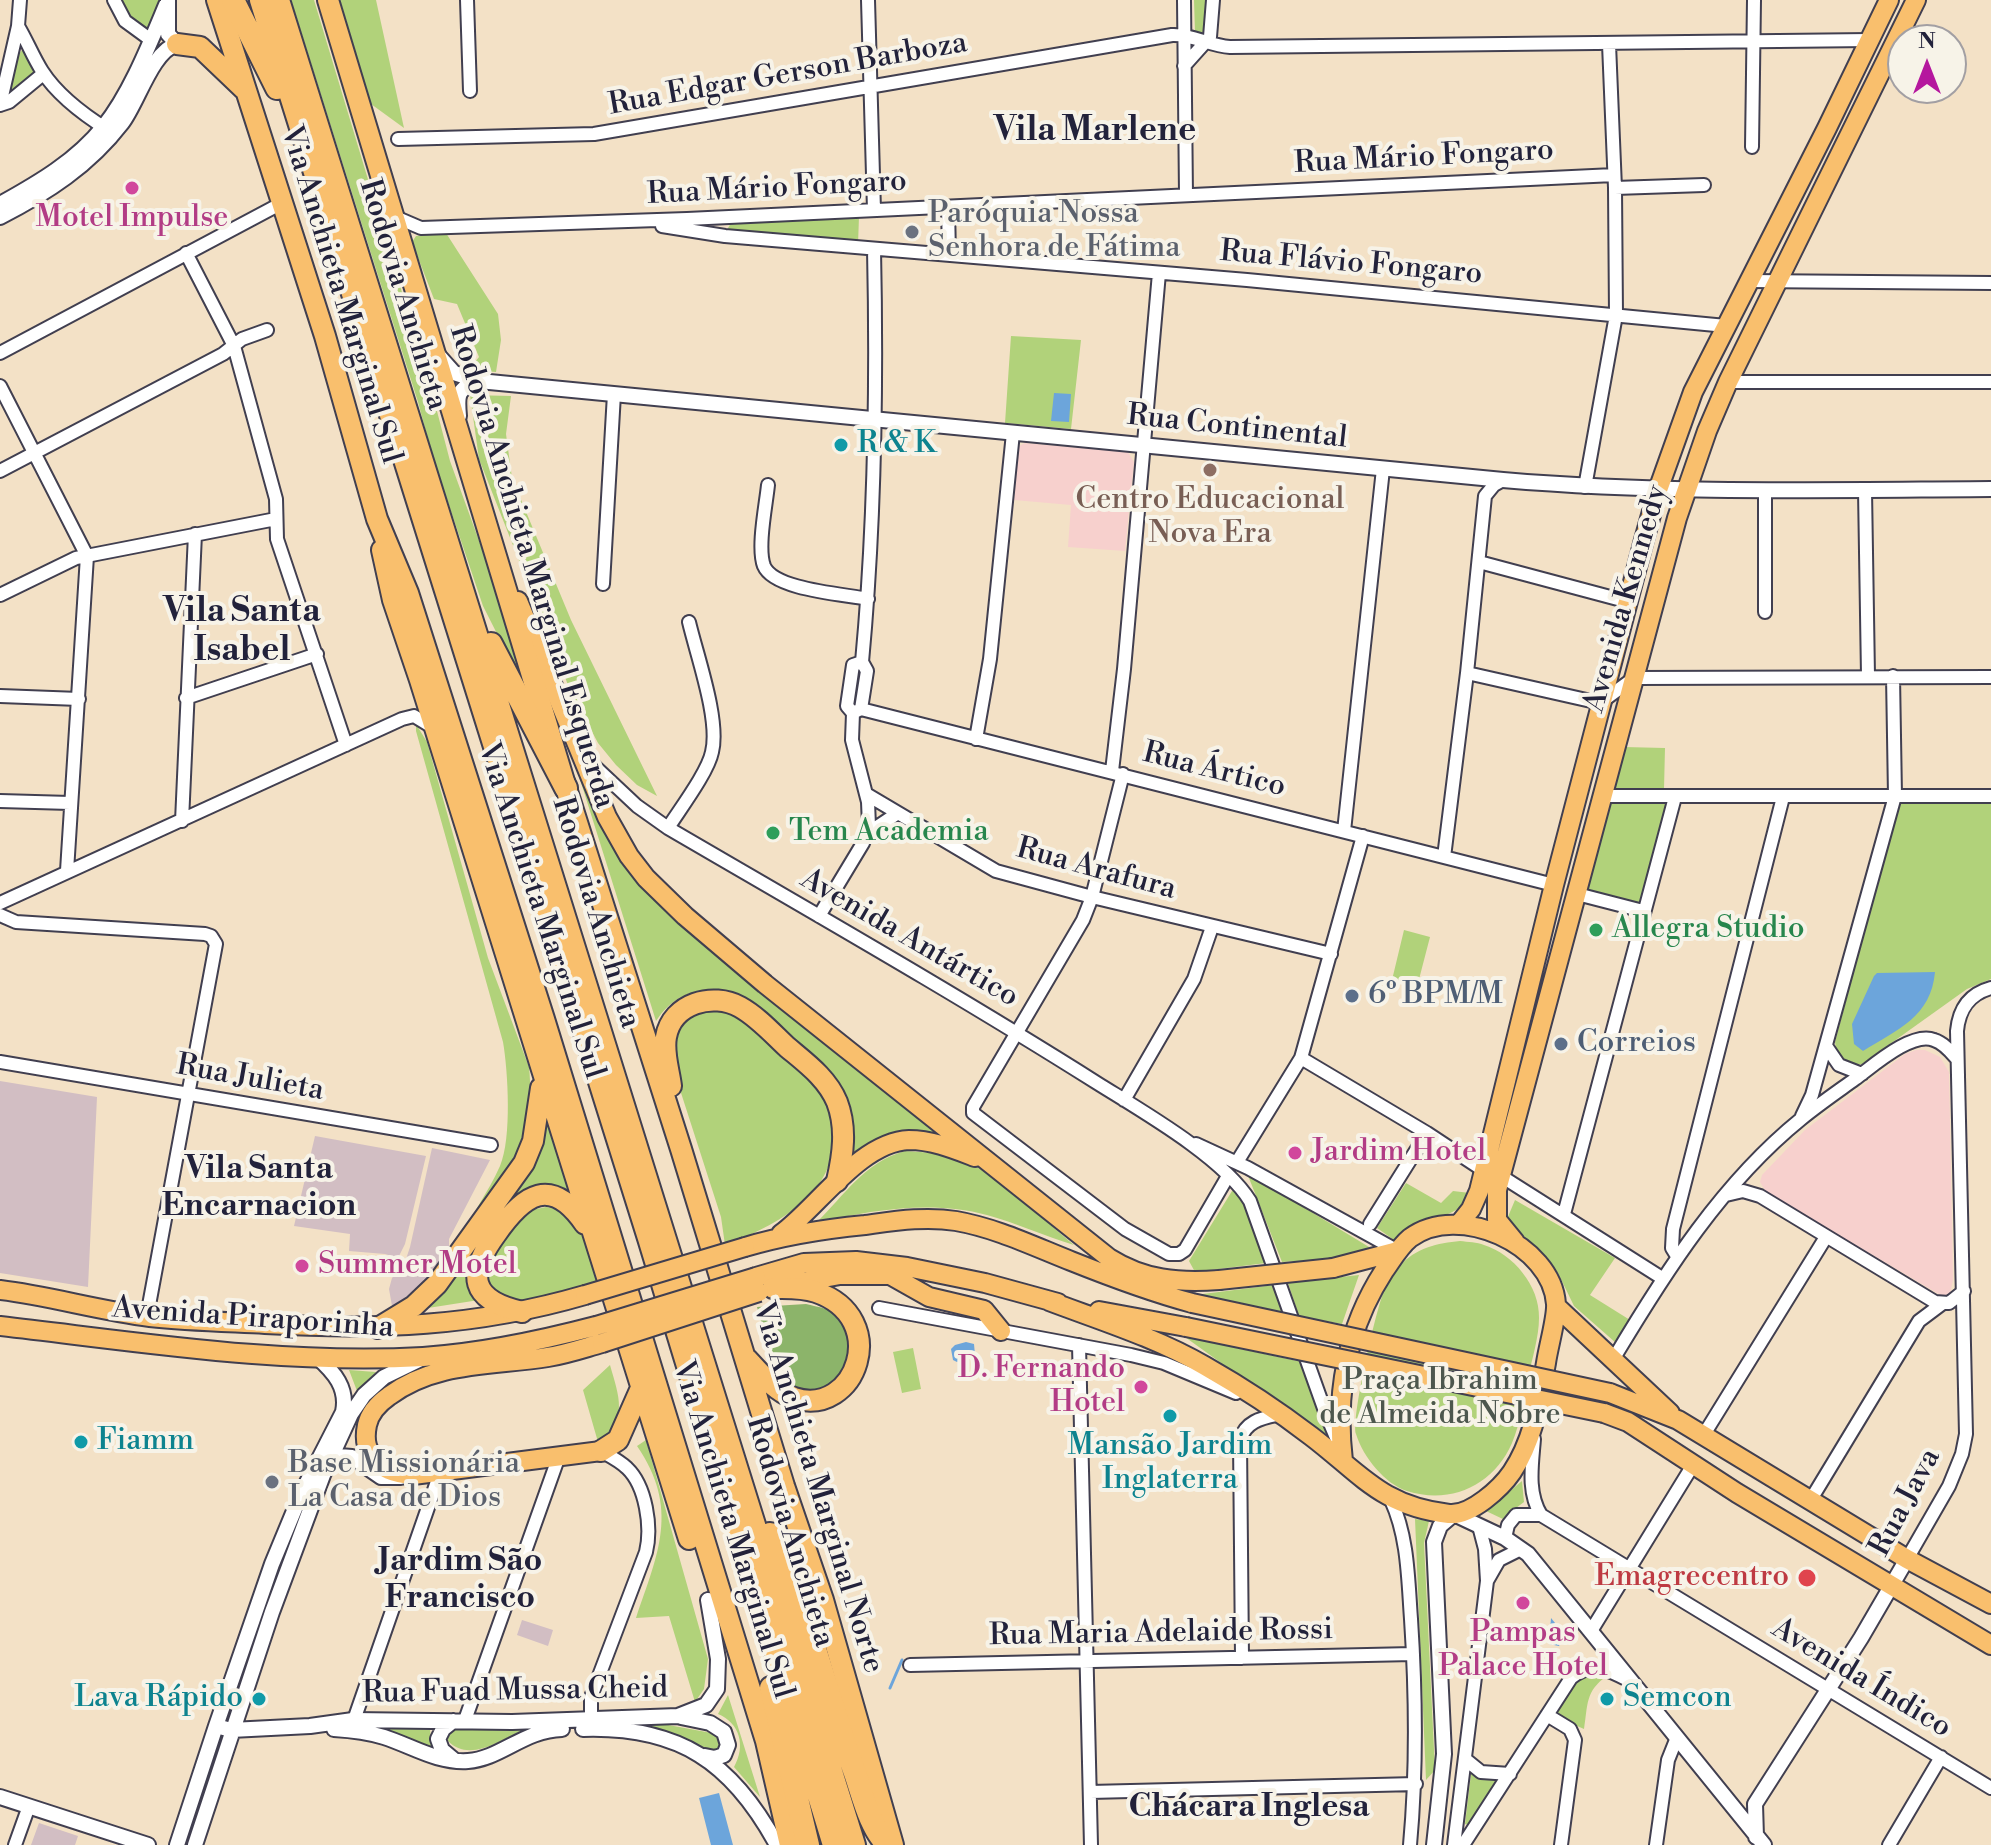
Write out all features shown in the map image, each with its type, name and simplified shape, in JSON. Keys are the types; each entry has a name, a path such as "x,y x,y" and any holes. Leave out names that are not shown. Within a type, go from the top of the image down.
{"highway":[{"name":"Via Anchieta Marginal Sul","path":"217,0 325,336 377,519 408,593 524,958 766,1741 790,1845"},
{"path":"233,0 304,140"},
{"name":"Rodovia Anchieta","path":"261,0 630,1177 834,1845"},
{"name":"Rodovia Anchieta","path":"278,0 854,1845"},
{"name":"Rodovia Anchieta Marginal Esquerda","path":"328,0 566,788 681,1149"},
{"path":"177,44 194,44 203,49 246,90"},
{"path":"377,519 393,600 708,1600 751,1721 766,1741"},
{"path":"461,585 566,788"},
{"path":"681,1149 666,1054 666,1035 672,1022 687,1007 708,1000 724,1001 748,1012 827,1085 837,1103 843,1130 837,1181"},
{"path":"378,1328 425,1298 524,1163 533,1141 543,1076"},
{"name":"Via Anchieta Marginal Norte","path":"681,1149 743,1354 823,1600 890,1845"},
{"path":"522,1312 497,1306 487,1299 480,1288 477,1274 481,1253 513,1210 527,1199 541,1195 555,1196 570,1205 592,1234"},
{"path":"743,1354 777,1388 804,1400 829,1396 844,1385 854,1371 860,1348 857,1329 849,1314 834,1301 816,1292 763,1286"},
{"path":"601,1451 618,1440 641,1388"},
{"path":"723,1484 739,1567 808,1845"},
{"path":"747,1498 766,1527 794,1586 849,1757 877,1831 890,1845"}],"main road":[{"name":"Avenida Kennedy","path":"1515,1242 1497,1220 1497,1190 1492,1173 1554,885 1658,490 1686,410 1889,0"},
{"name":"Avenida Kennedy","path":"1459,1224 1492,1173 1577,894 1668,546 1707,431 1776,281 1916,0"},
{"path":"487,524 577,749 623,847 664,896 765,984 1109,1258 1132,1271 1169,1280 1219,1280 1333,1268 1398,1251"},
{"path":"776,1238 803,1217 837,1181 877,1150 902,1141 917,1140 942,1145 993,1164"},
{"path":"776,1238 914,1219 954,1221 1014,1238 1102,1274 1192,1303 1610,1393 1678,1420 1907,1559 1991,1604"},
{"path":"1049,1301 1181,1353 1342,1455 1372,1487 1391,1500 1454,1514 1483,1500 1503,1485 1519,1461 1536,1421 1557,1307 1551,1284 1542,1268 1515,1242 1499,1234 1459,1224 1422,1231 1398,1251 1374,1288 1356,1327 1344,1369 1342,1455"},
{"name":"Avenida Piraporinha","path":"0,1290 147,1316 378,1328 481,1320 522,1312 776,1238"},
{"path":"599,1334 763,1286 818,1261 856,1261 907,1267 985,1283 1049,1301 1604,1413 1628,1422 1693,1465 1991,1645"},
{"path":"890,1275 929,1297 984,1310 1001,1331"},
{"path":"763,1286 819,1278 890,1275 985,1283"},
{"path":"1557,1307 1678,1420"},
{"name":"Avenida Piraporinha","path":"0,1326 171,1348 317,1357 425,1357 599,1334"},
{"name":"Avenida Piraporinha","path":"413,1475 386,1469 372,1456 366,1441 367,1422 375,1408 395,1392 421,1378 456,1368 551,1356 599,1334"},
{"path":"425,1357 502,1362"},
{"path":"413,1475 601,1451"}],"street":[{"path":"0,105 18,26 20,0"},
{"path":"114,0 125,21 151,40 154,47 151,71"},
{"path":"0,204 54,172 109,130 168,0"},
{"path":"0,217 74,173 134,105 164,50 177,44 168,34 168,0"},
{"path":"467,0 470,91"},
{"path":"868,0 874,210"},
{"path":"1184,0 1186,195"},
{"path":"1183,67 1212,34 1213,0"},
{"path":"1752,147 1754,0"},
{"path":"18,26 43,74 68,100 109,130"},
{"path":"1183,35 1230,47 1870,40"},
{"name":"Rua Edgar Gerson Barboza","path":"398,139 594,134 1183,35"},
{"path":"1585,487 1616,315 1615,182 1609,44"},
{"path":"0,105 9,102 43,74"},
{"name":"Rua Mário Fongaro","path":"421,228 1186,195 1615,182 1704,185"},
{"path":"0,353 282,203"},
{"path":"948,207 949,255"},
{"path":"393,216 421,228"},
{"path":"725,236 722,226 726,217"},
{"name":"Rua Flávio Fongaro","path":"637,221 725,236 1726,326"},
{"path":"403,247 412,233 421,228"},
{"path":"868,833 866,794 852,740 867,671 862,662 876,418 874,249"},
{"path":"186,253 234,346 276,499 277,539 346,745"},
{"path":"1159,273 1117,773 1092,897 1069,947 973,1107 975,1116 1125,1229 1169,1254 1183,1253 1228,1176"},
{"path":"1749,281 1991,283"},
{"path":"0,471 223,354 242,339 267,330"},
{"name":"Rua Continental","path":"432,344 448,368 479,381 1383,469 1585,487 1686,491 1991,489"},
{"path":"461,439 460,391 479,381"},
{"path":"1728,382 1991,382"},
{"path":"0,386 87,556 67,871"},
{"path":"603,584 614,394"},
{"path":"976,739 990,659 1013,433"},
{"path":"1344,831 1383,469"},
{"path":"1470,477 1485,496"},
{"path":"1444,857 1485,496 1503,480"},
{"path":"768,485 762,558 769,574 789,584 868,599"},
{"path":"1765,490 1765,612"},
{"path":"1865,490 1868,676"},
{"path":"0,595 65,562 276,519"},
{"path":"182,821 195,534"},
{"path":"1479,562 1629,602"},
{"path":"668,828 710,759 713,744 713,723 689,622"},
{"path":"186,698 317,654"},
{"path":"1467,673 1591,701 1604,700 1634,678 1991,677"},
{"path":"1800,1120 1810,1100 1826,1046 1895,796 1893,676"},
{"path":"0,903 410,716 416,706 420,680"},
{"path":"0,696 79,699"},
{"name":"Rua Ártico","path":"857,711 1117,773 1554,885"},
{"path":"410,716 424,721 436,731"},
{"name":"Avenida Antártico","path":"577,749 637,806 668,828 1017,1032 1183,1138 1228,1176 1250,1201 1342,1455"},
{"name":"Rua Arafura","path":"866,794 996,871 1212,927 1331,954"},
{"path":"1602,796 1991,796"},
{"path":"1564,1214 1675,797"},
{"path":"1677,1256 1672,1250 1671,1240 1783,797"},
{"path":"0,801 70,803"},
{"path":"819,916 868,833 898,813"},
{"path":"1237,1162 1301,1058 1363,836"},
{"path":"1577,894 1643,911"},
{"path":"0,915 16,922 205,934 214,940 216,948 147,1316"},
{"path":"1124,1100 1194,979 1212,927"},
{"name":"Rua Java","path":"1759,1842 1755,1804 1907,1559 1949,1486 1962,1454 1967,1419 1958,1023 1962,1009 1976,994 1991,988"},
{"path":"1614,1358 1677,1256 1726,1195 1800,1120 1908,1043 1921,1038 1936,1040 1957,1059"},
{"path":"1826,1046 1839,1065 1862,1074"},
{"path":"1301,1058 1564,1214 1662,1278"},
{"name":"Rua Julieta","path":"0,1062 491,1145"},
{"path":"1370,1224 1427,1133"},
{"name":"Avenida Antártico","path":"1183,1138 1237,1162 1398,1251"},
{"path":"1755,1164 1753,1183 1760,1196"},
{"path":"1726,1195 1743,1191 1760,1196 1919,1293 1943,1303"},
{"path":"1703,1436 1826,1237"},
{"path":"1810,1501 1919,1321 1964,1291"},
{"path":"1919,1293 1919,1321"},
{"path":"879,1308 1164,1363 1258,1399"},
{"path":"1079,1345 1091,1845"},
{"path":"195,1845 231,1730 323,1475 345,1404 338,1379 317,1357"},
{"path":"177,1845 289,1522 355,1407 369,1390 384,1377 425,1357"},
{"path":"1242,1658 1240,1440 1251,1423 1281,1414"},
{"path":"1536,1421 1532,1485 1534,1501 1541,1515"},
{"path":"346,1427 357,1459"},
{"path":"591,1719 591,1697 646,1552 650,1530 646,1509 631,1472 621,1462 601,1451"},
{"path":"328,1455 357,1459 381,1477 413,1475"},
{"path":"456,1761 442,1750 438,1739 443,1729 459,1721 559,1456"},
{"path":"1591,1631 1693,1465"},
{"path":"354,1720 440,1473"},
{"path":"1391,1500 1404,1531 1413,1654 1416,1784 1410,1845"},
{"path":"1434,1845 1444,1754 1434,1542 1437,1531 1454,1514 1521,1549 1591,1631 1759,1842"},
{"path":"1505,1538 1508,1525 1516,1515 1541,1515"},
{"name":"Avenida Índico","path":"1541,1515 1991,1788"},
{"path":"1454,1845 1487,1581 1485,1549 1479,1526"},
{"path":"1487,1581 1499,1560 1521,1549"},
{"name":"Rua Fuad Mussa Cheid","path":"216,1726 231,1730 310,1726 354,1720 678,1716 706,1705 717,1689 718,1659 708,1600"},
{"name":"Rua Maria Adelaide Rossi","path":"910,1665 1413,1654"},
{"path":"1463,1845 1566,1684 1584,1669 1606,1668 1630,1681"},
{"path":"1547,1715 1570,1729 1575,1740 1561,1845"},
{"path":"678,1716 710,1723 724,1732 728,1745 724,1755 715,1758 704,1756"},
{"name":"Rua Fuad Mussa Cheid","path":"310,1726 370,1733 426,1754 456,1761 480,1759 536,1733 587,1729 638,1731 704,1756 747,1796 777,1845"},
{"path":"1656,1845 1668,1760 1676,1740"},
{"path":"1889,1845 1941,1757"},
{"path":"1465,1759 1481,1772 1510,1774"},
{"path":"1090,1792 1416,1784"},
{"path":"0,1797 148,1845"},
{"path":"15,1845 29,1806"}],"shaded area":[{"path":"1025,443 1128,452 1134,462 1125,551 1068,547 1071,505 1014,500 1019,446"},
{"path":"1925,1050 1940,1057 1949,1072 1953,1280 1950,1294 1942,1296 1766,1192 1760,1182 1762,1175 1805,1130 1905,1054"},
{"path":"0,1081 97,1097 88,1287 0,1273"},
{"path":"315,1136 426,1156 405,1244 398,1258 349,1251 350,1234 294,1226"},
{"path":"432,1148 490,1160 449,1239 449,1255 430,1282 413,1296 392,1306 389,1289 392,1278 404,1265 410,1247"},
{"path":"522,1620 553,1630 548,1646 517,1635"},
{"path":"39,1823 78,1836 75,1845 31,1845"}],"green space":[{"path":"121,0 159,0 148,30 131,16"},
{"path":"291,0 314,0 450,461 498,593 530,699 483,606 433,458"},
{"path":"340,0 376,0 404,128 371,104"},
{"path":"1194,0 1207,0 1208,32 1195,33"},
{"path":"25,46 35,77 10,97 8,93 14,61"},
{"path":"859,216 858,245 730,231 728,228 731,223"},
{"path":"446,233 498,314 501,340 496,372 468,370 479,357 457,304 434,299 412,242 416,236"},
{"path":"1011,336 1081,340 1071,429 1005,423"},
{"path":"470,395 511,396 506,434 512,478 571,620 657,796 637,785 616,765 598,743 570,690 479,459"},
{"path":"416,724 427,742 488,958 529,1067 530,1093 521,1140 501,1182 459,1243 504,1154 508,1122 506,1070 503,1042"},
{"path":"1624,747 1665,748 1664,789 1614,789"},
{"path":"573,757 610,841 658,903 942,1135 928,1134 850,1163 845,1105 838,1083 818,1060 767,1017 749,1005 710,991 691,993 673,1002 656,1021"},
{"path":"1899,802 1991,802 1991,979 1967,989 1862,1064 1852,1064 1840,1057 1835,1042"},
{"path":"1608,803 1667,804 1641,903 1586,889"},
{"path":"1404,930 1430,937 1417,987 1392,980"},
{"path":"719,1010 740,1018 757,1030 815,1083 827,1099 833,1125 832,1152 826,1171 815,1189 783,1217 725,1245 721,1217 673,1068 674,1038 682,1018 695,1011"},
{"path":"548,1122 571,1192 541,1187 513,1199 537,1155"},
{"path":"905,1151 951,1157 980,1169 1008,1188 1074,1245 987,1215 945,1208 902,1208 816,1223 866,1171"},
{"path":"1247,1173 1374,1250 1347,1258 1282,1262"},
{"path":"1406,1183 1441,1203 1453,1191 1470,1193 1452,1212 1424,1221 1394,1240 1377,1228"},
{"path":"1232,1191 1238,1191 1266,1263 1195,1272 1189,1261"},
{"path":"1515,1200 1615,1258 1590,1295 1630,1320 1616,1343 1574,1306 1558,1273 1507,1219"},
{"path":"546,1207 559,1210 578,1224 589,1245 600,1281 541,1298 513,1300 499,1294 488,1277 490,1261 527,1211"},
{"name":"Praça Ibrahim de Almeida Nobre","path":"1460,1241 1495,1249 1523,1273 1538,1306 1538,1333 1518,1427 1504,1458 1494,1470 1469,1488 1455,1493 1423,1495 1391,1482 1369,1460 1356,1434 1357,1407 1377,1314 1390,1278 1406,1260 1420,1251"},
{"path":"473,1250 469,1279 479,1300 428,1308"},
{"path":"1359,1275 1342,1324 1299,1316 1288,1283"},
{"path":"1274,1285 1282,1313 1195,1295"},
{"path":"806,1304 830,1310 842,1317 851,1334 851,1356 843,1376 836,1383 823,1389 795,1392 777,1378 757,1307"},
{"path":"1185,1337 1302,1362 1331,1442"},
{"path":"913,1348 921,1389 902,1393 893,1352"},
{"path":"610,1365 618,1397 618,1416 608,1433 598,1442 583,1390"},
{"path":"349,1370 376,1372 357,1391"},
{"path":"646,1440 708,1659 704,1689 695,1702 669,1616 636,1618 661,1531 658,1490 637,1446"},
{"path":"1522,1481 1524,1502 1505,1520 1486,1511"},
{"path":"1415,1519 1429,1521 1424,1543 1435,1770 1426,1780"},
{"path":"1595,1670 1607,1676 1591,1693 1584,1729 1550,1714 1578,1675"},
{"path":"728,1695 760,1797 734,1767 740,1751 739,1736 731,1723 718,1714"},
{"path":"630,1723 663,1724 717,1734 722,1748 711,1756 658,1731"},
{"path":"376,1726 430,1730 432,1749"},
{"path":"457,1728 523,1730 485,1748 465,1750 448,1741 448,1735"},
{"path":"1471,1774 1502,1779 1468,1825 1465,1824"}],"water":[{"path":"1054,393 1071,394 1069,422 1051,421"},
{"path":"1935,972 1927,1000 1911,1020 1863,1051 1854,1044 1852,1024 1877,973"},
{"path":"966,1342 974,1344 975,1355 957,1362 953,1360 951,1349"},
{"path":"1551,1618 1564,1634 1559,1646 1549,1644"},
{"path":"719,1793 733,1845 711,1845 699,1798"}],"waterway":[{"path":"890,1688 902,1660"}],"place":[{"name":"Motel Impulse","path":"132,188"},
{"name":"Paróquia Nossa Senhora de Fátima","path":"912,232"},
{"name":"R & K","path":"841,445"},
{"name":"Centro Educacional Nova Era","path":"1210,470"},
{"name":"Tem Academia","path":"773,833"},
{"name":"Allegra Studio","path":"1596,930"},
{"name":"6º BPM/M","path":"1352,996"},
{"name":"Correios","path":"1561,1044"},
{"name":"Jardim Hotel","path":"1295,1153"},
{"name":"Summer Motel","path":"302,1266"},
{"name":"D. Fernando Hotel","path":"1141,1387"},
{"name":"Mansão Jardim Inglaterra","path":"1170,1416"},
{"name":"Fiamm","path":"81,1442"},
{"name":"Base Missionária La Casa de Dios","path":"272,1482"},
{"name":"Emagrecentro","path":"1807,1578"},
{"name":"Pampas Palace Hotel","path":"1523,1603"},
{"name":"Lava Rápido","path":"259,1699"},
{"name":"Semcon","path":"1607,1699"}],"district":[{"name":"Vila Marlene","path":"1095,132"},
{"name":"Vila Santa Isabel","path":"242,632"},
{"name":"Vila Santa Encarnacion","path":"259,1188"},
{"name":"Jardim São Francisco","path":"460,1580"},
{"name":"Chácara Inglesa","path":"1249,1808"}]}
